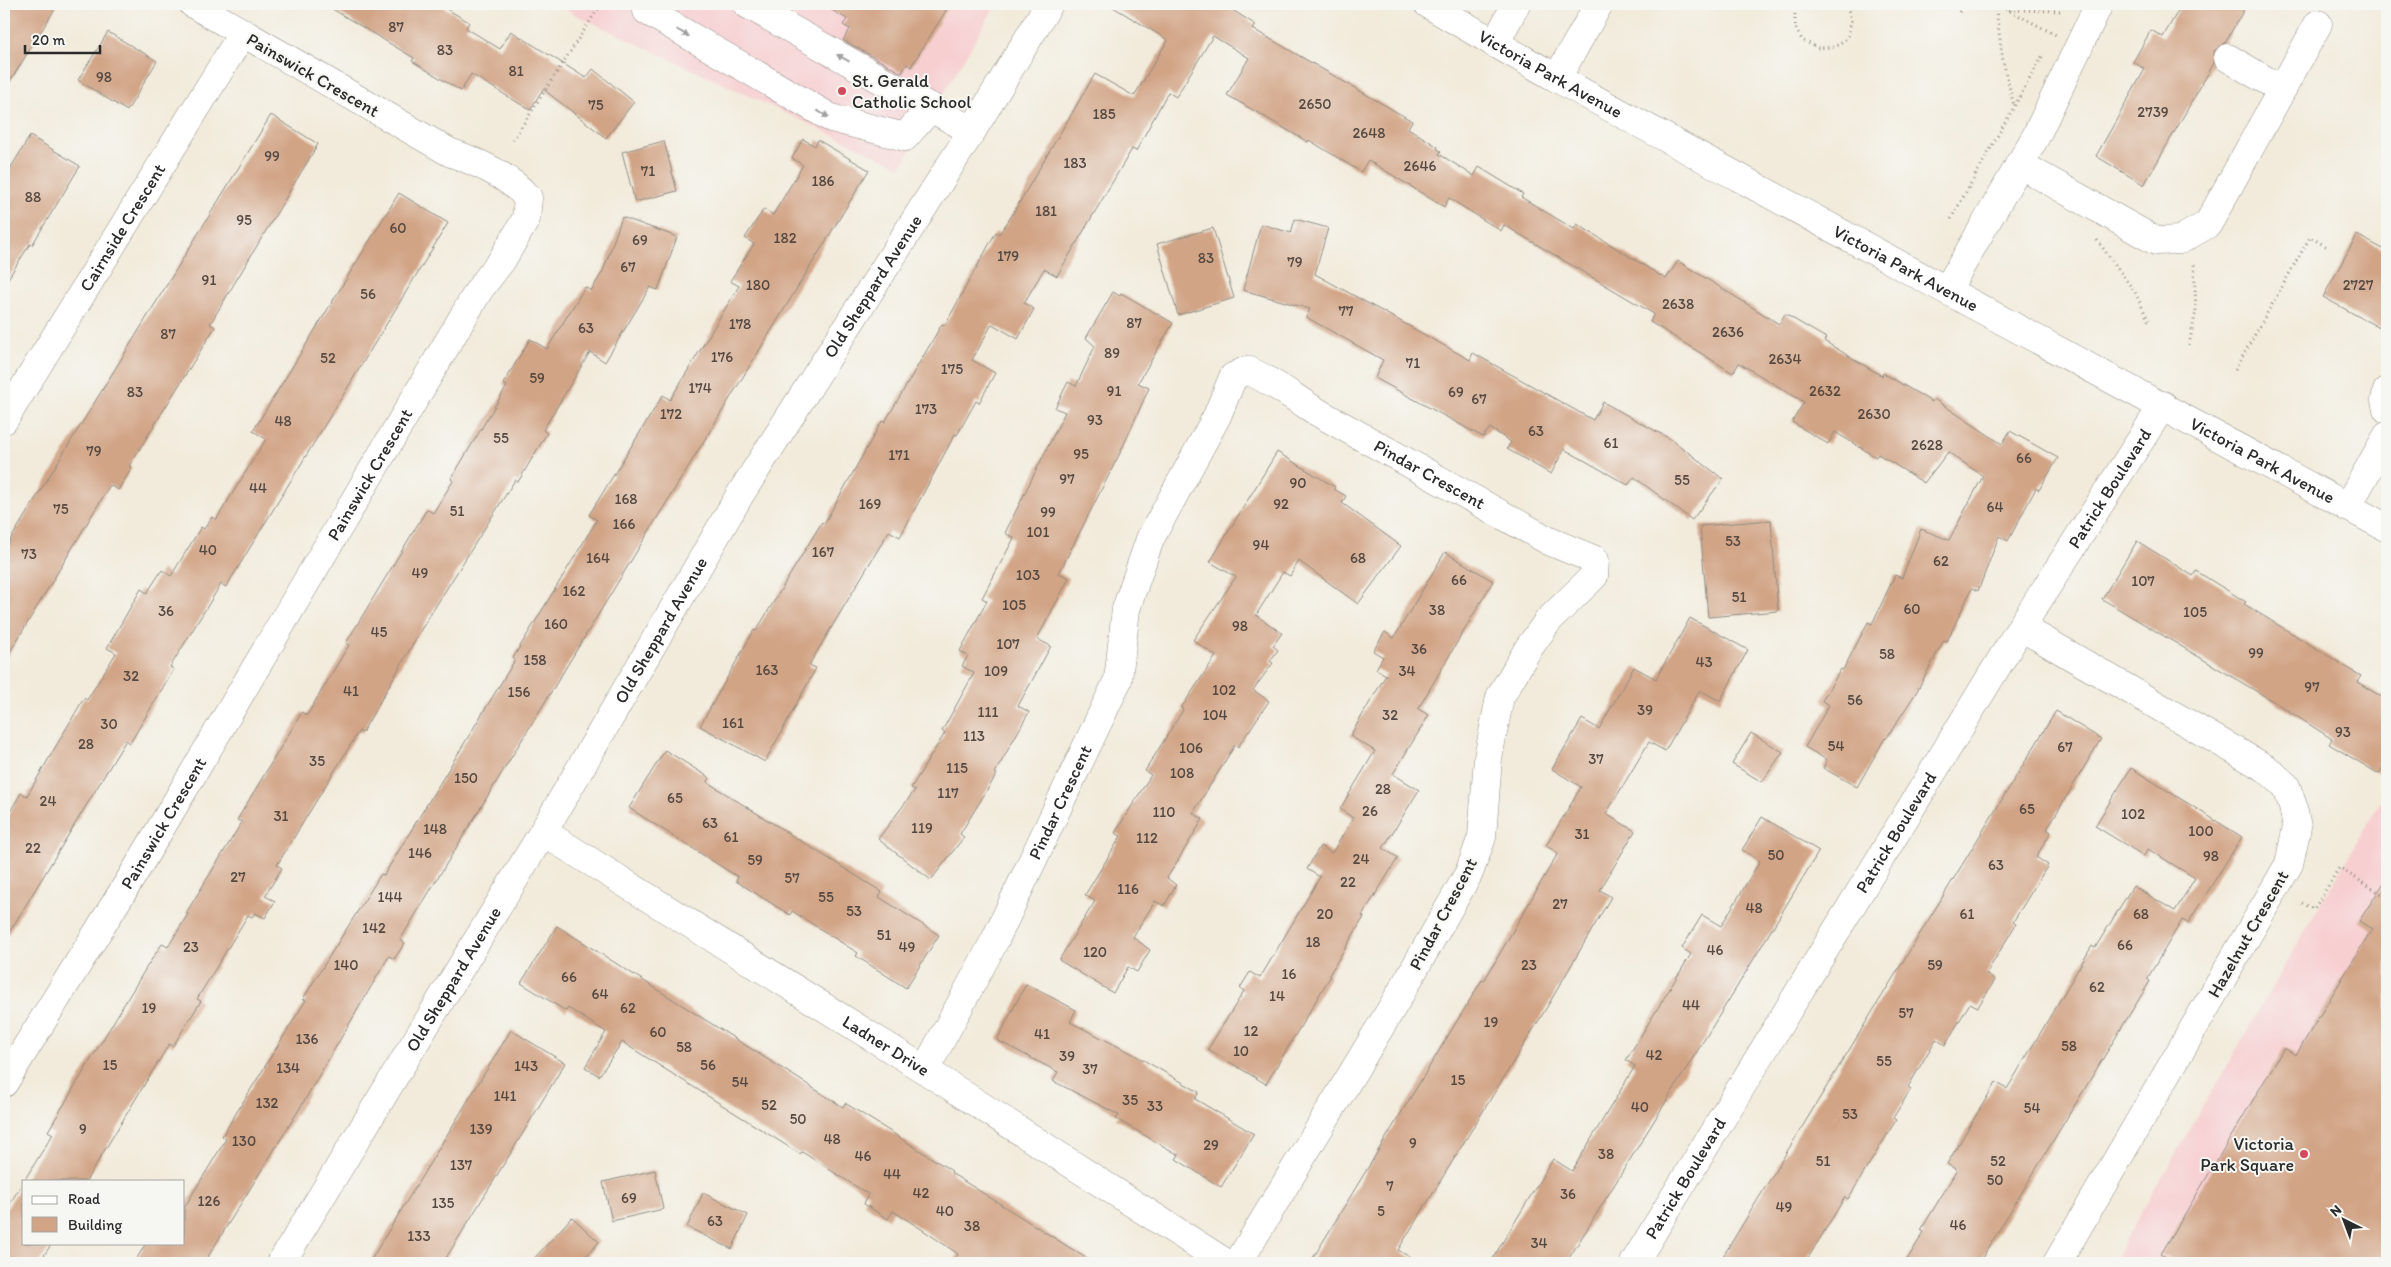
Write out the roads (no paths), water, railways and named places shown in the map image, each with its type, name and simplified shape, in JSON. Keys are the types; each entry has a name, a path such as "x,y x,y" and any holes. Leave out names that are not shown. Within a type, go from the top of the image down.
{"street":[{"name":"Painswick Crescent","path":"4,1083 136,870 478,290 502,260 526,219 528,198 515,184 470,160 449,152 192,4"},
{"path":"646,4 647,11 831,118 905,138 931,107"},
{"path":"747,4 972,131"},
{"name":"Old Sheppard Avenue","path":"281,1263 543,832 741,493 972,131 1049,4"},
{"name":"Victoria Park Avenue","path":"1428,4 1557,78 2387,528"},
{"path":"1496,44 1516,4"},
{"path":"1557,78 1599,4"},
{"path":"1947,290 2036,136 2099,4"},
{"path":"2019,164 2156,241 2180,240 2208,224 2318,24"},
{"name":"Cairnside Crescent","path":"4,420 242,34"},
{"path":"2228,58 2281,90"},
{"name":"Pindar Crescent","path":"925,1070 995,940 1118,680 1126,609 1150,539 1217,416 1234,377 1247,370 1270,380 1314,410 1549,541 1595,560 1594,576 1548,621 1528,649 1500,697 1488,758 1482,837 1469,873 1396,1001 1238,1263"},
{"path":"2387,391 2385,400 2387,409"},
{"name":"Patrick Boulevard","path":"1634,1263 2021,627 2163,405"},
{"path":"2347,507 2387,436"},
{"name":"Hazelnut Crescent","path":"2021,627 2267,769 2286,786 2297,827 2289,864 2057,1263"},
{"name":"Ladner Drive","path":"543,832 925,1070 1226,1263"}],"place":[{"name":"St. Gerald Catholic School","path":"842,91"},
{"name":"Victoria Park Square","path":"2304,1154"}]}
